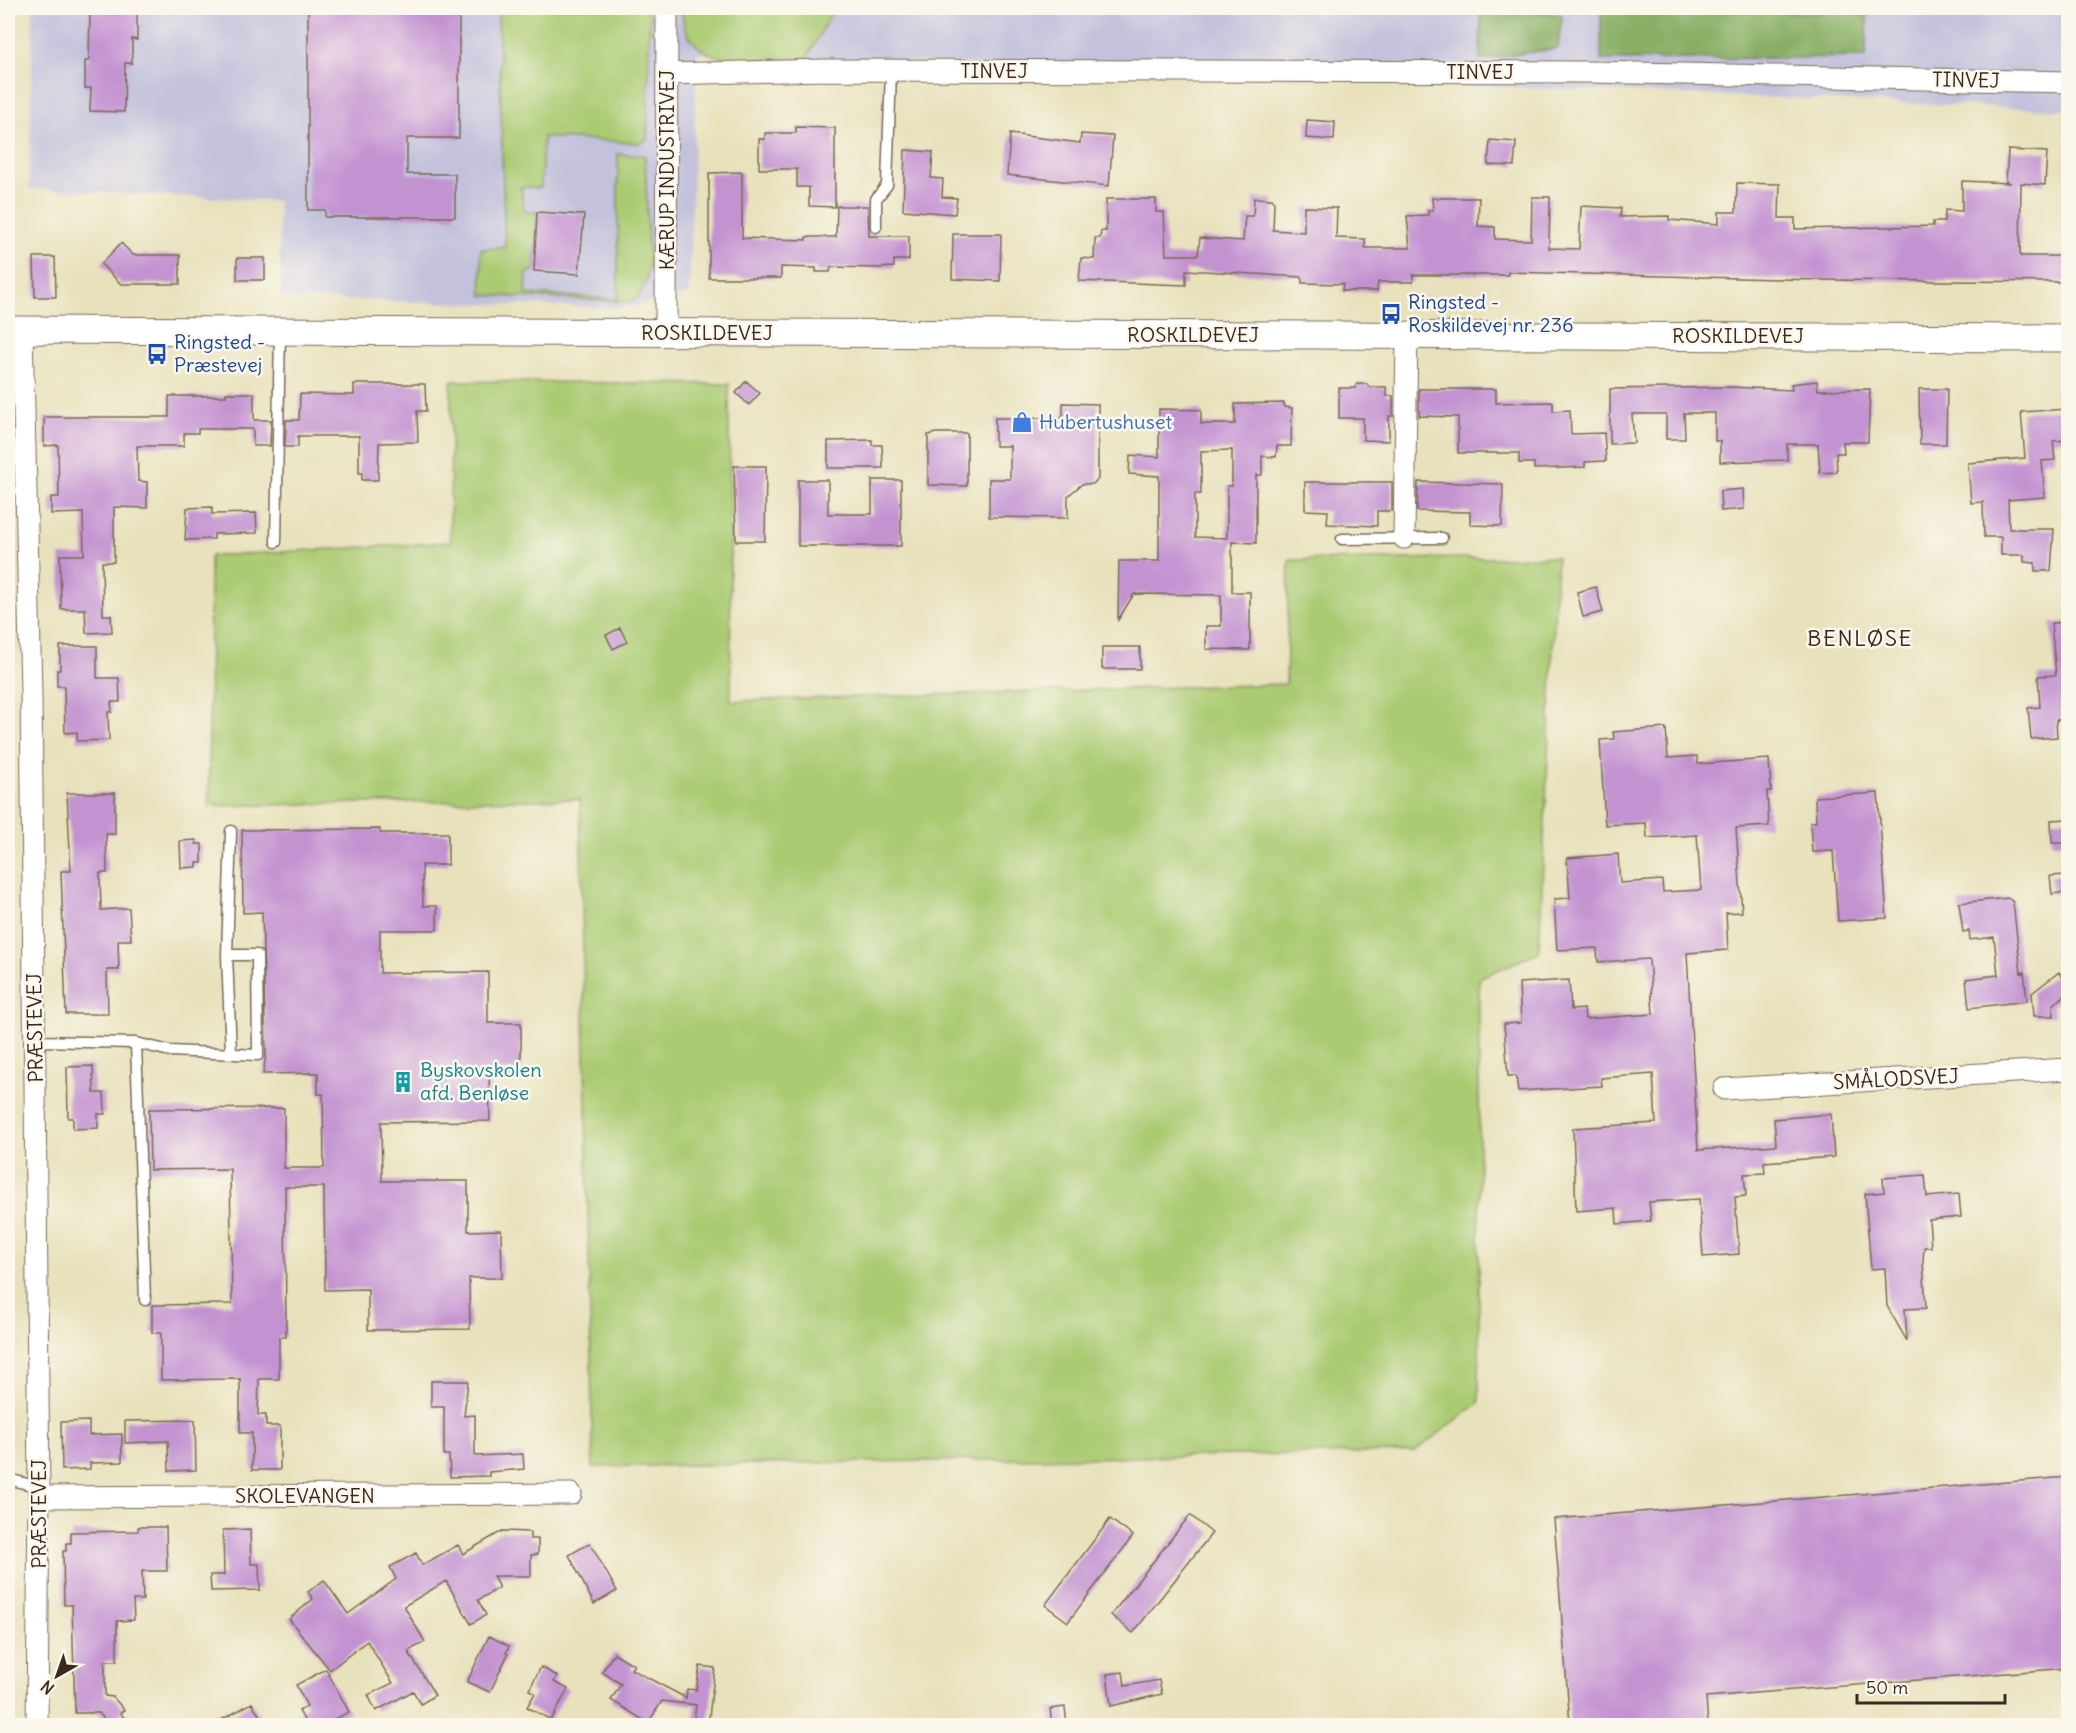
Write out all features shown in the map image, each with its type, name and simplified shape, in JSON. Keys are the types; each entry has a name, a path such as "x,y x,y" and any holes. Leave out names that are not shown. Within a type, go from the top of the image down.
{"street":[{"name":"KÆRUP INDUSTRIVEJ","path":"666,333 667,8"},
{"name":"TINVEJ","path":"667,74 891,71 1589,72 2068,82"},
{"name":"ROSKILDEVEJ","path":"15,330 2068,338"},
{"name":"PRÆSTEVEJ","path":"15,330 31,690 39,1492 37,1725"},
{"path":"1404,538 1407,335"},
{"name":"SMÅLODSVEJ","path":"1724,1089 2068,1068"},
{"name":"SKOLEVANGEN","path":"39,1492 571,1494"}],"lane":[{"path":"876,227 876,199 887,185 891,71"},
{"path":"276,542 280,331"},
{"path":"1342,539 1442,538"},
{"path":"231,831 227,955 231,1053"},
{"path":"35,1041 136,1043 170,1051 258,1054 257,955 227,955"},
{"path":"136,1043 146,1300"},
{"path":"8,1479 39,1492"}],"shaded area":[{"path":"33,8 2068,8 2068,110 697,53 689,294 624,308 281,298 278,201 29,189"}],"green space":[{"path":"498,8 650,8 647,140 639,143 543,137 541,188 521,187 524,212 537,212 534,271 527,272 526,294 618,299 618,154 645,156 649,265 646,281 638,298 629,302 482,295 481,249 505,248"},
{"path":"682,8 834,8 807,58 747,60 710,54 695,44 686,29"},
{"path":"1481,8 1507,8 1562,15 1558,48 1480,60"},
{"path":"1601,8 1867,14 1866,57 1601,60"},
{"path":"451,381 729,384 731,701 1286,684 1289,560 1557,557 1539,952 1479,978 1479,1403 1414,1452 593,1467 580,799 209,806 210,556 450,542"}],"building":[{"path":"90,8 137,8 137,40 132,39 132,63 125,63 124,112 90,111 91,88 85,88 85,61 89,61"},
{"path":"308,8 459,8 459,138 407,138 407,174 455,174 455,217 325,217 325,210 308,210"},
{"path":"1307,120 1335,122 1334,140 1306,138"},
{"path":"796,127 835,128 835,207 809,206 809,187 797,187 797,169 759,169 759,139 765,139 765,133 796,133"},
{"path":"1010,134 1080,143 1081,134 1113,136 1109,186 1007,175"},
{"path":"1490,140 1516,142 1514,166 1488,165"},
{"path":"905,150 933,152 931,178 943,179 942,197 957,198 955,214 903,210"},
{"path":"2008,150 2047,152 2045,185 2021,183 2020,256 2068,256 2068,282 1818,280 1508,272 1508,275 1413,275 1413,282 1378,282 1377,291 1342,291 1343,284 1302,283 1302,277 1186,270 1186,285 1079,281 1081,258 1094,259 1095,238 1100,238 1101,231 1106,231 1106,199 1156,199 1156,212 1164,212 1166,255 1198,255 1200,238 1243,241 1245,216 1253,216 1254,198 1272,199 1274,203 1273,230 1304,232 1304,207 1337,208 1336,238 1365,239 1365,248 1410,248 1407,216 1428,215 1428,210 1433,210 1432,198 1479,198 1478,226 1495,227 1495,239 1531,240 1532,197 1550,197 1549,248 1579,249 1581,206 1621,208 1620,217 1669,216 1669,220 1719,224 1719,212 1736,212 1737,183 1780,184 1779,218 1795,218 1795,229 1933,226 1933,222 1944,222 1945,210 1962,211 1962,181 2011,183 2006,182"},
{"path":"742,172 742,238 806,240 806,237 836,237 837,206 868,206 869,236 909,236 909,260 894,260 894,267 831,267 830,272 816,272 816,268 781,267 781,278 709,278 709,173"},
{"path":"537,212 584,215 579,274 534,271"},
{"path":"953,234 1001,234 1000,281 952,279"},
{"path":"121,243 133,255 180,255 180,284 121,284 101,264"},
{"path":"34,257 55,257 56,297 35,297"},
{"path":"237,258 265,258 265,280 237,280"},
{"path":"746,381 760,393 749,405 736,393"},
{"path":"1817,381 1818,390 1870,389 1868,442 1843,442 1844,453 1836,453 1837,472 1820,473 1818,444 1787,444 1787,460 1720,462 1720,441 1715,441 1715,413 1684,413 1685,439 1666,439 1666,414 1632,414 1634,443 1610,444 1610,389 1731,387 1792,390 1791,384"},
{"path":"354,384 425,384 426,411 417,411 418,442 379,443 378,480 362,480 362,473 359,473 359,436 298,436 298,447 285,447 286,420 299,420 300,394 354,395"},
{"path":"1357,384 1386,387 1387,396 1393,396 1393,416 1389,416 1389,441 1363,440 1363,418 1339,418 1339,388 1355,388"},
{"path":"1419,389 1496,389 1496,403 1553,402 1553,411 1570,410 1571,434 1604,433 1606,461 1585,462 1585,467 1534,469 1534,463 1519,463 1519,453 1458,453 1458,417 1419,416"},
{"path":"1919,389 1947,389 1946,444 1920,444"},
{"path":"226,393 254,393 254,420 271,420 270,446 253,446 253,429 198,429 198,433 184,433 184,446 137,446 138,481 147,482 147,508 114,507 114,562 102,562 103,615 111,615 112,632 86,633 85,609 61,609 60,555 84,555 83,513 51,514 51,497 59,497 58,445 44,446 44,417 169,417 169,396 226,396"},
{"path":"1063,403 1098,404 1098,479 1093,484 1082,484 1068,496 1068,518 989,517 989,479 1010,479 1010,446 995,446 995,418 1063,418"},
{"path":"1284,403 1284,407 1292,408 1291,446 1277,446 1276,457 1262,456 1262,475 1256,475 1256,543 1232,542 1232,592 1250,592 1250,650 1206,649 1206,626 1221,626 1221,595 1134,594 1118,620 1119,561 1159,561 1159,476 1129,474 1130,455 1159,457 1159,409 1201,410 1201,424 1235,424 1235,404","holes":["1232,450 1232,486 1227,486 1227,538 1195,537 1195,494 1201,494 1201,451"]},
{"path":"2068,409 2068,440 2053,441 2055,460 2042,461 2045,497 2008,500 2009,529 2054,529 2051,571 2035,571 2035,563 2024,562 2024,555 2001,555 2001,537 1984,537 1983,502 1971,503 1968,463 2025,458 2021,412"},
{"path":"967,433 967,486 928,485 928,435"},
{"path":"872,440 872,445 882,445 883,468 828,468 828,441"},
{"path":"734,466 766,466 765,541 736,541"},
{"path":"798,480 828,480 828,514 872,514 872,480 901,480 901,546 798,546"},
{"path":"1305,482 1392,482 1392,511 1377,511 1377,526 1327,524 1328,511 1305,510"},
{"path":"1418,482 1503,484 1502,526 1470,525 1470,512 1417,511"},
{"path":"1743,489 1744,509 1721,511 1720,491"},
{"path":"212,507 212,514 256,513 257,533 214,534 214,539 185,540 187,508"},
{"path":"1596,587 1603,612 1583,617 1577,592"},
{"path":"2068,622 2068,719 2056,720 2057,737 2031,739 2028,708 2040,707 2038,676 2056,675 2051,623"},
{"path":"620,628 627,642 613,649 606,635"},
{"path":"60,646 97,646 97,678 119,678 120,702 111,702 112,712 108,712 109,740 77,741 77,732 65,733 64,686 57,686"},
{"path":"1102,647 1140,647 1140,669 1102,669"},
{"path":"1666,728 1668,758 1697,756 1698,764 1769,759 1771,791 1767,791 1769,826 1736,828 1742,912 1726,913 1728,950 1687,953 1698,1150 1776,1145 1774,1119 1831,1114 1834,1157 1764,1162 1765,1173 1744,1174 1746,1196 1735,1197 1739,1254 1703,1257 1699,1199 1649,1202 1651,1221 1617,1224 1616,1208 1576,1211 1573,1128 1656,1123 1653,1074 1601,1078 1602,1086 1518,1091 1516,1076 1508,1076 1504,1024 1521,1023 1519,983 1569,980 1571,1010 1584,1009 1585,1019 1653,1014 1649,959 1598,962 1597,948 1557,950 1554,899 1570,898 1567,858 1618,854 1620,883 1662,880 1663,892 1701,890 1697,835 1647,838 1646,823 1605,825 1600,740 1614,739 1613,732"},
{"path":"67,793 115,793 115,834 106,834 107,873 100,873 101,910 129,908 131,940 118,940 119,970 107,970 108,1014 66,1014 61,871 71,871"},
{"path":"1878,793 1887,918 1838,921 1833,851 1812,852 1810,822 1816,822 1815,797"},
{"path":"2068,819 2068,843 2052,843 2051,820"},
{"name":"Byskovskolen afd. Benløse","path":"380,829 380,833 448,833 448,865 422,865 423,906 437,906 437,930 380,930 380,973 488,972 488,1023 521,1023 521,1070 489,1071 490,1121 381,1122 382,1181 468,1181 468,1231 501,1230 502,1278 469,1278 470,1329 368,1330 368,1289 325,1290 324,1187 285,1187 286,1337 279,1337 279,1379 259,1379 258,1415 266,1415 266,1426 280,1426 280,1470 252,1470 252,1433 240,1433 240,1379 161,1380 161,1333 152,1333 152,1305 232,1304 230,1169 150,1170 149,1109 284,1108 284,1168 324,1168 323,1094 318,1094 318,1073 263,1074 266,1055 262,912 243,913 242,830"},
{"path":"196,840 196,844 202,844 202,863 197,863 197,867 181,868 180,841"},
{"path":"2068,875 2068,892 2052,894 2050,876"},
{"path":"2008,898 2013,902 2021,973 2024,972 2027,1001 1969,1008 1966,979 1998,975 1994,937 1970,940 1969,931 1963,932 1959,903"},
{"path":"2059,972 2068,984 2068,993 2053,1005 2054,1016 2034,1016 2032,993"},
{"path":"93,1066 94,1093 104,1093 105,1114 98,1114 98,1128 73,1129 73,1118 68,1118 67,1067"},
{"path":"1925,1175 1927,1197 1959,1194 1961,1217 1929,1220 1931,1247 1924,1247 1923,1261 1926,1308 1905,1309 1907,1341 1887,1306 1885,1268 1871,1269 1865,1194 1884,1192 1883,1178"},
{"path":"431,1381 468,1381 464,1416 475,1415 475,1456 523,1454 524,1469 489,1472 489,1476 450,1477 449,1455 444,1455 444,1407 431,1407"},
{"path":"195,1420 196,1470 169,1471 168,1441 125,1443 125,1421"},
{"path":"89,1421 89,1435 122,1434 122,1462 90,1463 90,1469 62,1470 61,1422"},
{"path":"2068,1477 2068,1668 1706,1697 1708,1725 1570,1725 1554,1519"},
{"path":"1190,1515 1212,1533 1133,1633 1111,1615"},
{"path":"1110,1519 1133,1536 1068,1622 1045,1605"},
{"path":"138,1527 166,1527 167,1571 142,1571 143,1600 133,1600 134,1620 117,1621 117,1661 105,1661 105,1696 113,1697 124,1710 120,1713 131,1725 110,1725 99,1713 75,1713 72,1605 64,1605 63,1551 66,1551 66,1543 71,1543 71,1532 138,1531"},
{"path":"250,1529 251,1564 259,1564 260,1590 211,1591 210,1575 224,1575 223,1530"},
{"path":"502,1531 530,1532 530,1539 538,1539 538,1554 531,1555 531,1576 493,1576 499,1588 478,1600 486,1615 471,1624 446,1581 404,1606 425,1642 408,1651 435,1695 421,1704 413,1691 376,1711 368,1695 393,1683 367,1641 330,1670 289,1619 313,1599 308,1592 324,1580 348,1614 396,1579 390,1567 416,1553 422,1565 458,1545 463,1554"},
{"path":"590,1543 617,1591 594,1604 569,1555"},
{"path":"489,1636 509,1646 506,1653 508,1654 490,1692 467,1682"},
{"path":"614,1653 634,1665 631,1669 686,1698 687,1689 696,1690 700,1666 715,1668 708,1725 693,1725 696,1705 662,1701 648,1723 611,1700 621,1684 602,1672"},
{"path":"541,1667 557,1676 554,1682 568,1689 551,1720 527,1707 535,1693 529,1690"},
{"path":"326,1669 349,1712 323,1725 307,1725 299,1711 307,1706 296,1685"},
{"path":"1123,1672 1125,1686 1159,1680 1162,1694 1111,1706 1107,1674"},
{"path":"252,1703 265,1725 212,1725"},
{"path":"1065,1707 1067,1725 1052,1725 1050,1709"}],"place":[{"name":"Ringsted - Roskildevej nr. 236","path":"1391,314"},
{"name":"Ringsted - Præstevej","path":"157,354"},
{"name":"Hubertushuset","path":"1022,422"},
{"name":"Byskovskolen afd. Benløse","path":"403,1082"}],"district":[{"name":"BENLØSE","path":"1860,638"}]}
